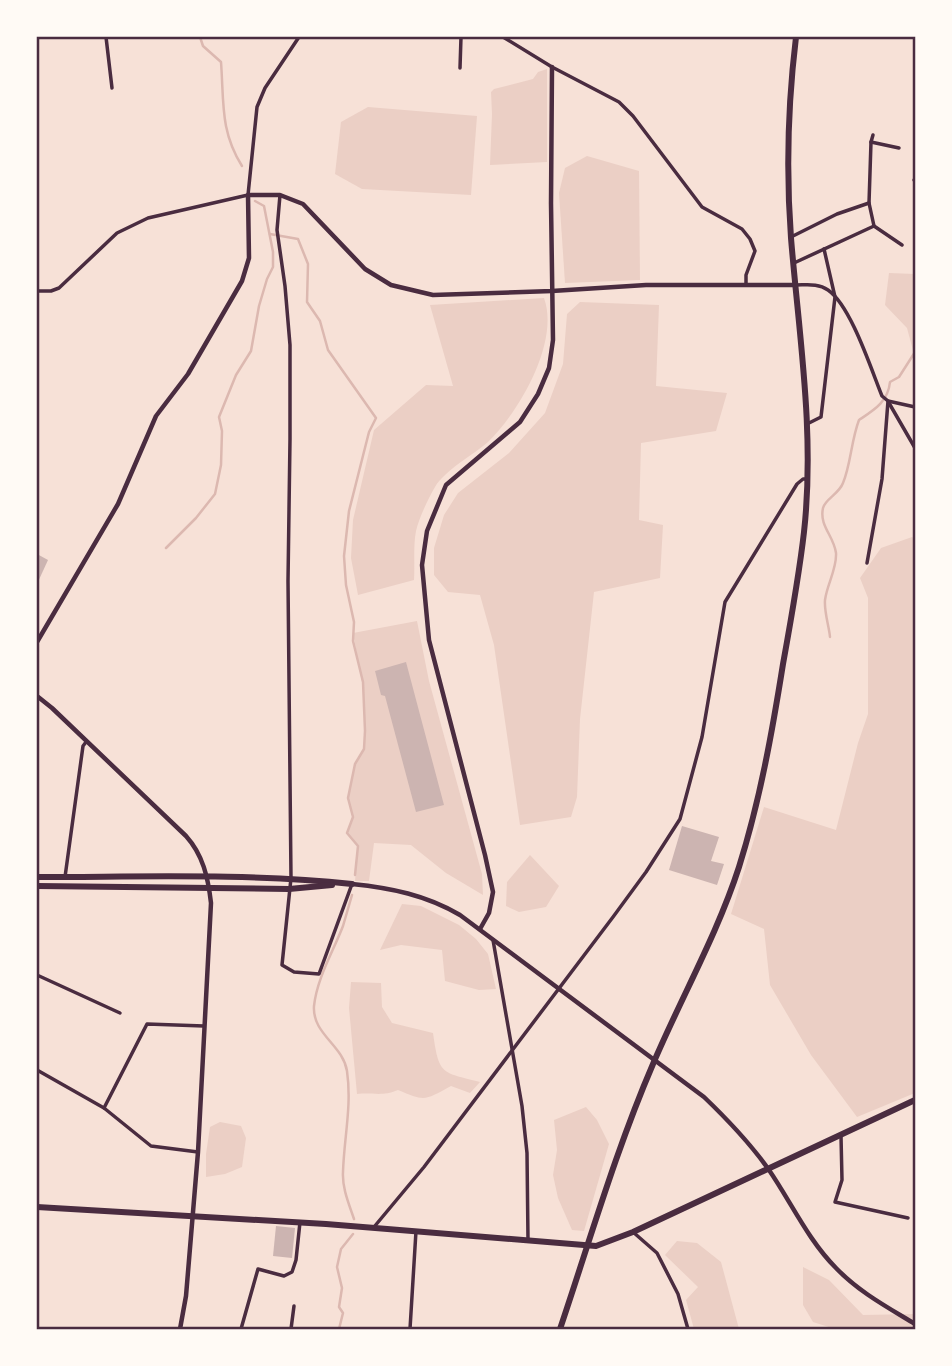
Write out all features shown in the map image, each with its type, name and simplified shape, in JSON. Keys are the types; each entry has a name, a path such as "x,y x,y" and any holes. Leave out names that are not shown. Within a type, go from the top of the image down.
{"main road":[{"path":"560,1329 618,1151 654,1062 720,918 754,818 768,756 797,585 808,480 808,423 791,237 788,148 796,37"},
{"path":"37,877 207,876 291,878 352,884"},
{"path":"37,886 289,889 352,884"},
{"path":"37,1207 373,1227 596,1246 633,1232 915,1100"}],"street":[{"path":"106,37 113,88"},
{"path":"37,642 118,504 156,416 188,374 242,281 249,258 248,195 257,107 265,88 299,37"},
{"path":"460,68 461,37"},
{"path":"503,37 552,67 619,102 633,116 702,207 742,229 755,251 746,275 746,287"},
{"path":"480,929 489,913 493,892 429,640 422,565 427,531 446,485 520,422 538,394 549,368 553,340 552,67"},
{"path":"873,135 869,203 874,226 902,245"},
{"path":"871,142 899,148"},
{"path":"37,291 59,288 117,233 148,218 248,195 280,195 303,204 365,269 391,285 433,296 646,285 818,285 829,290 850,319 882,396 888,401 915,448"},
{"path":"280,195 276,230 290,345 288,581 291,878 282,965 294,972 319,974 352,884 391,889 443,905 480,929 704,1097 736,1127 834,1266 859,1289 915,1324"},
{"path":"791,237 838,214 869,203"},
{"path":"794,263 874,226"},
{"path":"808,423 821,417 835,297 824,249"},
{"path":"888,401 915,407"},
{"path":"867,563 882,479 888,401"},
{"path":"373,1227 424,1167 646,873 680,819 702,737 725,602 797,484 803,479 808,480"},
{"path":"37,696 186,836 195,846 207,876 211,903 198,1152 186,1296 180,1329"},
{"path":"65,877 83,746 86,741"},
{"path":"493,939 522,1106 527,1153 528,1240"},
{"path":"37,975 120,1013"},
{"path":"104,1108 147,1024 205,1026"},
{"path":"37,1070 104,1108 151,1146 198,1152"},
{"path":"841,1134 842,1180 835,1202 908,1218"},
{"path":"241,1329 258,1269 284,1276 292,1272 300,1222"},
{"path":"410,1329 416,1231"},
{"path":"633,1232 657,1252 678,1294 688,1329"},
{"path":"292,1329 294,1306"}],"shaded area":[{"path":"547,69 547,162 490,165 491,92 533,79 538,72"},
{"path":"368,107 477,116 471,195 362,189 335,174 341,122"},
{"path":"587,156 639,171 640,280 565,283 559,193 565,168"},
{"path":"889,273 915,274 915,358 907,328 885,305"},
{"path":"544,298 546,335 534,375 524,395 500,429 488,442 445,475 435,487 416,531 414,580 358,595 351,558 353,520 374,430 426,385 453,386 430,305"},
{"path":"580,302 659,305 656,386 727,393 716,431 641,443 639,520 663,525 660,578 594,592 580,719 577,797 571,817 520,825 494,645 480,595 448,592 434,575 434,548 444,515 458,493 509,453 545,413 563,364 567,314"},
{"path":"912,537 915,539 915,1093 857,1117 811,1055 770,985 764,929 731,914 764,807 836,830 868,714 868,598 860,578 881,548"},
{"path":"417,621 429,681 482,874 483,895 446,873 411,845 374,843 369,881 355,881 358,846 347,833 353,817 348,798 355,764 364,749 365,731 364,693 353,633"},
{"path":"530,855 559,886 546,907 519,912 506,906 507,882"},
{"path":"402,904 421,906 459,925 476,939 488,954 496,989 479,990 445,981 442,950 401,945 380,950"},
{"path":"351,982 381,983 382,1007 392,1023 433,1033 437,1057 444,1070 480,1082 470,1093 451,1086 425,1098 398,1090 382,1094 357,1094 349,1008"},
{"path":"586,1107 597,1120 609,1144 584,1231 572,1230 558,1198 553,1175 557,1150 554,1120"},
{"path":"220,1122 241,1126 246,1138 242,1167 225,1174 206,1177 210,1127"},
{"path":"677,1241 697,1243 721,1262 739,1329 694,1329 686,1300 698,1287 665,1255"},
{"path":"803,1267 829,1280 863,1315 915,1314 915,1329 835,1329 813,1322 803,1305"}],"building":[{"path":"37,554 48,560 37,584"},
{"path":"406,662 444,805 416,812 385,696 381,695 375,671"},
{"path":"682,826 719,837 711,861 724,864 717,885 669,870"},
{"path":"276,1226 295,1228 292,1258 273,1256"}],"waterway":[{"path":"200,37 203,46 221,62 226,128 242,166"},
{"path":"166,548 215,494 221,465 222,431 219,417 236,375 251,351 259,306 273,267 273,252 264,206 255,201"},
{"path":"270,234 298,239 308,264 307,302 320,321 328,350 376,418 369,432 349,511 344,556 346,585 354,622 353,641 363,682 365,731 364,749 355,764 348,798 353,817 347,833 358,846 355,875"},
{"path":"830,637 825,600 836,553 823,520 823,508 843,483 859,420 883,400 890,382 899,377 915,352"},
{"path":"352,895 343,926 318,985 314,1006 318,1024 340,1054 347,1071 348,1109 343,1178 354,1219"},
{"path":"339,1329 343,1313 339,1307 342,1288 337,1267 341,1249 353,1234"}]}
